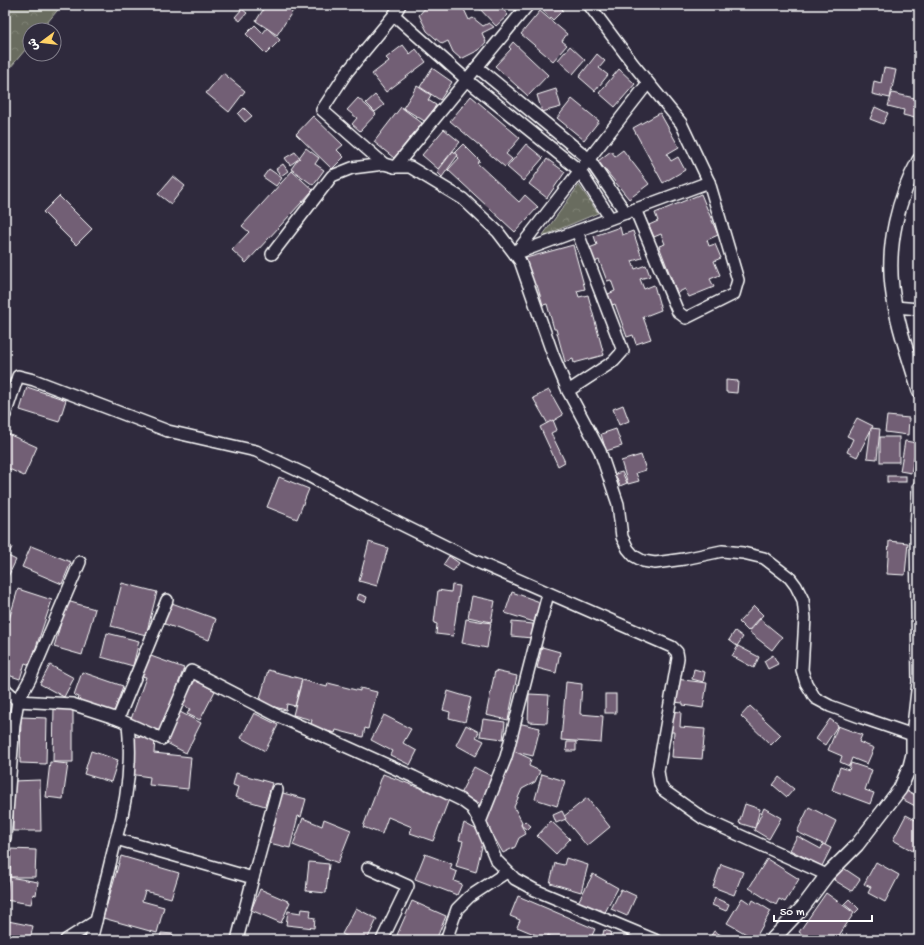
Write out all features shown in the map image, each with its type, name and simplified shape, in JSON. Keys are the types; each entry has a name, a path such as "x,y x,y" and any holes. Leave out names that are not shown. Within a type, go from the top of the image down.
{"street":[{"path":"389,165 322,110 347,72 394,15 400,5"},
{"path":"389,165 478,67 528,5"},
{"path":"478,67 589,159 630,211 678,312 686,318 734,294 738,280 709,182 682,123 648,83 589,5"},
{"path":"394,15 466,80 580,171 610,218"},
{"path":"515,254 648,83"},
{"path":"919,160 913,171 897,213 892,254 892,286 895,307 919,391"},
{"path":"272,254 332,176 352,168 389,165 410,167 463,199 498,232 520,261 553,355 568,390 600,451 618,504 622,537 628,550 643,562 655,563 722,551 743,553 764,558 790,578 803,600 805,618 802,670 806,683 814,698 848,713 913,735"},
{"path":"515,254 709,182"},
{"path":"568,390 614,361 623,351 578,231"},
{"path":"895,307 919,308"},
{"path":"5,415 18,376 34,380 168,431 256,451 307,475 370,509 473,560 672,647 677,652 678,658 658,771 660,784 663,790 704,819 827,875"},
{"path":"772,940 803,907 827,875 857,845 900,789 910,766 913,754 913,735 919,682 919,488"},
{"path":"5,838 14,724 18,701 30,679 80,562"},
{"path":"480,822 506,757 548,594"},
{"path":"118,719 167,600"},
{"path":"5,689 18,701 72,704 118,719 162,739 191,671 278,716 414,777 461,800 472,808 480,822 496,860 515,879 535,890 578,909 655,940"},
{"path":"91,940 126,798 130,739 128,724"},
{"path":"237,940 277,790"},
{"path":"116,839 253,878"},
{"path":"368,868 408,886 382,940"},
{"path":"446,940 457,909 469,897 507,872"},
{"path":"66,940 96,920"}],"green space":[{"path":"5,5 62,5 48,22 22,22 22,54 5,74"},
{"path":"579,185 598,213 543,236 543,235"}],"building":[{"path":"266,5 296,6 277,35 256,21"},
{"path":"428,5 462,5 469,20 473,18 483,26 489,23 494,27 482,33 486,42 479,50 461,59 453,52 448,41 442,44 427,31 419,15"},
{"path":"481,5 501,5 500,6 508,15 496,26 478,7"},
{"path":"544,5 559,5 563,10 553,20 540,8"},
{"path":"242,9 247,13 240,21 235,17"},
{"path":"540,11 567,34 562,41 567,45 553,61 521,34"},
{"path":"255,25 263,33 267,28 280,40 266,54 246,34"},
{"path":"513,42 548,75 528,96 495,66 511,49 509,47"},
{"path":"403,45 410,54 416,49 426,62 386,92 372,74 389,61 386,58"},
{"path":"570,46 585,60 573,74 558,60"},
{"path":"597,54 605,61 599,68 608,75 595,91 579,77"},
{"path":"432,68 452,82 440,100 420,87"},
{"path":"884,68 896,70 890,98 872,94 874,81 881,83"},
{"path":"619,69 635,84 615,107 599,93"},
{"path":"223,73 245,91 229,112 206,93"},
{"path":"417,86 431,95 428,100 436,105 426,122 403,108"},
{"path":"556,89 561,107 542,112 537,95"},
{"path":"892,93 919,99 919,119 903,115 904,110 888,106"},
{"path":"375,95 384,105 375,112 366,103"},
{"path":"471,96 520,138 506,154 512,159 505,167 450,121"},
{"path":"358,98 376,114 360,131 352,124 357,118 347,110"},
{"path":"572,99 599,121 584,140 557,118"},
{"path":"401,107 422,123 394,158 374,142"},
{"path":"875,107 888,113 883,124 870,119"},
{"path":"244,108 252,116 245,122 238,114"},
{"path":"660,113 679,147 667,154 671,161 678,157 685,170 663,183 633,128"},
{"path":"313,116 343,145 337,150 344,157 332,169 296,134"},
{"path":"444,129 460,142 438,169 422,155"},
{"path":"463,144 480,161 477,163 519,202 525,195 538,207 515,232 448,170 459,158 454,153"},
{"path":"526,144 543,158 523,181 507,167"},
{"path":"306,148 319,158 315,164 324,170 313,185 291,169"},
{"path":"623,150 649,184 629,199 598,161 611,151 615,156"},
{"path":"453,151 458,155 442,177 437,172"},
{"path":"295,152 300,158 290,165 285,158"},
{"path":"547,159 565,172 547,198 529,184"},
{"path":"283,164 288,171 281,176 276,169"},
{"path":"269,169 282,178 276,186 263,177"},
{"path":"292,171 313,190 246,263 232,250 249,232 242,226"},
{"path":"173,176 185,186 171,204 158,194"},
{"path":"701,194 718,235 707,240 709,246 715,244 721,258 714,261 720,275 710,279 714,287 689,297 685,289 677,293 659,246 665,244 661,234 654,237 649,225 658,221 655,213"},
{"path":"59,196 92,229 76,245 43,212"},
{"path":"620,227 622,235 633,231 642,258 632,261 635,269 646,265 650,276 640,279 644,289 654,285 661,310 643,317 651,339 636,344 633,335 627,337 615,304 612,305 608,294 615,291 611,280 607,281 599,260 595,262 589,248 597,245 594,236"},
{"path":"573,245 585,289 577,291 579,297 588,295 604,355 574,363 573,359 565,362 547,304 543,305 537,285 533,286 526,258"},
{"path":"726,380 738,381 737,393 726,392"},
{"path":"27,387 66,400 59,422 20,410"},
{"path":"549,390 563,415 548,424 533,398"},
{"path":"623,405 629,421 619,425 613,409"},
{"path":"887,416 909,418 908,435 885,432"},
{"path":"857,418 873,426 857,457 847,452 853,439 847,436"},
{"path":"553,420 557,430 551,433 565,462 558,466 540,427"},
{"path":"871,428 880,429 877,459 867,458"},
{"path":"616,429 622,446 606,451 601,434"},
{"path":"8,434 37,447 24,476 5,467 5,441"},
{"path":"880,437 899,437 899,462 880,462"},
{"path":"905,441 917,443 911,473 900,471"},
{"path":"641,455 646,470 636,473 639,481 628,484 621,461"},
{"path":"622,472 627,483 620,486 615,474"},
{"path":"887,476 906,476 906,482 887,482"},
{"path":"279,477 309,489 297,519 267,507"},
{"path":"889,541 908,543 905,575 887,574"},
{"path":"369,542 388,548 377,586 359,581"},
{"path":"5,544 12,547 8,556 16,560 5,583"},
{"path":"31,546 71,562 62,584 22,567"},
{"path":"449,556 459,563 453,571 443,565"},
{"path":"122,583 157,592 146,635 111,626"},
{"path":"452,585 460,586 453,636 436,634 437,624 434,623 438,590 451,592"},
{"path":"18,589 52,600 30,665 25,663 20,679 5,674 5,633"},
{"path":"512,592 540,602 534,622 505,613"},
{"path":"359,594 367,597 365,603 357,599"},
{"path":"472,596 495,601 491,622 468,617"},
{"path":"67,601 95,609 82,655 54,647"},
{"path":"169,602 216,619 209,640 162,623"},
{"path":"754,606 763,615 748,631 739,622"},
{"path":"466,619 491,623 487,648 462,643"},
{"path":"760,619 782,637 772,650 749,632"},
{"path":"512,622 533,624 532,638 511,636"},
{"path":"735,631 743,637 737,646 729,640"},
{"path":"107,633 139,641 133,666 101,657"},
{"path":"738,646 759,657 754,668 732,656"},
{"path":"542,647 560,652 556,673 537,668"},
{"path":"148,655 184,668 160,734 130,722 146,677 141,676"},
{"path":"773,655 778,664 768,669 764,661"},
{"path":"50,665 74,678 64,697 40,684"},
{"path":"694,669 705,672 703,682 692,679"},
{"path":"268,670 302,679 295,706 287,704 286,710 259,703"},
{"path":"495,671 517,676 508,720 486,715"},
{"path":"82,672 123,686 113,715 77,703 79,697 74,695"},
{"path":"676,679 707,683 703,708 673,702"},
{"path":"195,680 215,691 200,720 187,714 190,709 182,705"},
{"path":"302,680 327,687 328,683 360,691 360,688 377,692 368,729 365,728 363,737 336,730 335,733 310,727 312,720 293,715"},
{"path":"566,682 582,684 580,714 603,716 601,743 561,740"},
{"path":"448,691 471,698 465,722 449,718 450,712 443,710"},
{"path":"529,694 549,695 547,723 528,722"},
{"path":"605,694 616,694 616,713 605,713"},
{"path":"54,706 73,706 73,762 53,762"},
{"path":"750,706 781,735 771,745 741,716"},
{"path":"670,711 681,712 680,727 705,729 702,759 672,757 674,732 668,732"},
{"path":"180,712 201,723 186,753 165,742"},
{"path":"254,713 278,725 265,751 241,738"},
{"path":"5,715 10,716 9,734 5,733"},
{"path":"384,715 411,729 403,743 417,751 410,765 390,755 392,751 371,740"},
{"path":"21,717 47,718 46,764 20,763"},
{"path":"483,719 505,722 503,739 480,736"},
{"path":"830,719 838,725 825,745 816,739"},
{"path":"518,723 540,728 533,756 512,751"},
{"path":"466,725 479,732 476,737 484,741 476,756 456,745"},
{"path":"838,726 862,735 859,742 874,748 867,764 852,758 849,766 840,762 842,756 828,750"},
{"path":"133,736 155,738 154,753 191,757 188,789 149,785 150,777 129,774"},
{"path":"567,742 576,742 576,751 566,751"},
{"path":"91,751 118,760 111,782 84,774"},
{"path":"514,751 531,759 529,766 540,771 535,782 522,789 514,807 522,822 521,825 526,834 519,838 515,847 503,853 484,819"},
{"path":"50,762 68,764 63,799 46,797"},
{"path":"851,763 872,770 865,790 874,793 870,804 832,790 840,767 849,770"},
{"path":"474,767 497,779 483,806 460,794"},
{"path":"236,773 272,783 265,806 235,797 238,787 233,785"},
{"path":"383,774 449,799 433,841 410,833 412,827 388,817 382,834 363,827"},
{"path":"542,774 565,781 557,806 535,799"},
{"path":"779,777 794,789 787,797 773,785"},
{"path":"40,780 41,831 13,831 13,781"},
{"path":"904,789 919,797 919,808 900,798"},
{"path":"279,792 306,799 301,817 298,816 290,848 265,842"},
{"path":"587,798 610,827 587,846 563,817"},
{"path":"745,804 760,809 755,828 739,823"},
{"path":"809,807 836,821 825,845 797,832"},
{"path":"764,808 781,818 769,839 754,830"},
{"path":"562,811 566,819 556,823 553,815"},
{"path":"906,815 919,822 919,847 916,846 913,851 893,840"},
{"path":"303,818 322,826 324,819 351,830 338,863 293,845"},
{"path":"525,821 531,826 527,830 521,825"},
{"path":"551,821 570,839 556,854 537,836"},
{"path":"464,823 485,834 476,872 456,866 463,841 459,840"},
{"path":"797,836 821,849 823,844 831,848 822,866 790,850"},
{"path":"11,849 36,850 35,877 10,877"},
{"path":"425,854 452,864 450,869 457,872 454,881 462,884 457,895 415,879"},
{"path":"121,856 179,873 171,898 145,891 142,901 164,907 157,933 103,918"},
{"path":"566,858 588,865 581,892 550,883 555,863 564,865"},
{"path":"767,859 799,879 785,902 779,899 776,905 749,888"},
{"path":"309,862 329,864 326,893 306,891"},
{"path":"876,862 899,875 885,902 868,893 871,887 864,884"},
{"path":"721,864 743,872 734,895 713,887"},
{"path":"842,867 860,879 852,891 834,880"},
{"path":"593,874 618,888 602,918 577,904"},
{"path":"9,877 38,882 36,895 33,894 31,904 5,900"},
{"path":"260,889 290,902 281,923 251,910"},
{"path":"621,889 636,896 627,916 611,909"},
{"path":"826,893 854,913 836,940 810,940 799,932"},
{"path":"518,896 595,929 590,940 560,940 548,935 546,939 517,927 520,920 510,916"},
{"path":"715,898 729,904 726,911 712,905"},
{"path":"742,898 751,904 753,900 771,911 755,939 727,923"},
{"path":"849,899 859,909 855,913 844,904"},
{"path":"412,901 446,916 436,940 408,940 397,935"},
{"path":"356,908 377,919 367,940 354,940 342,934"},
{"path":"302,909 311,910 310,917 315,918 314,928 286,925 288,911 301,913"},
{"path":"8,921 33,926 30,940 5,940"},
{"path":"604,930 611,932 609,940 602,938"},
{"path":"714,931 730,940 708,940"},
{"path":"161,933 173,934 172,940 160,940"}]}
